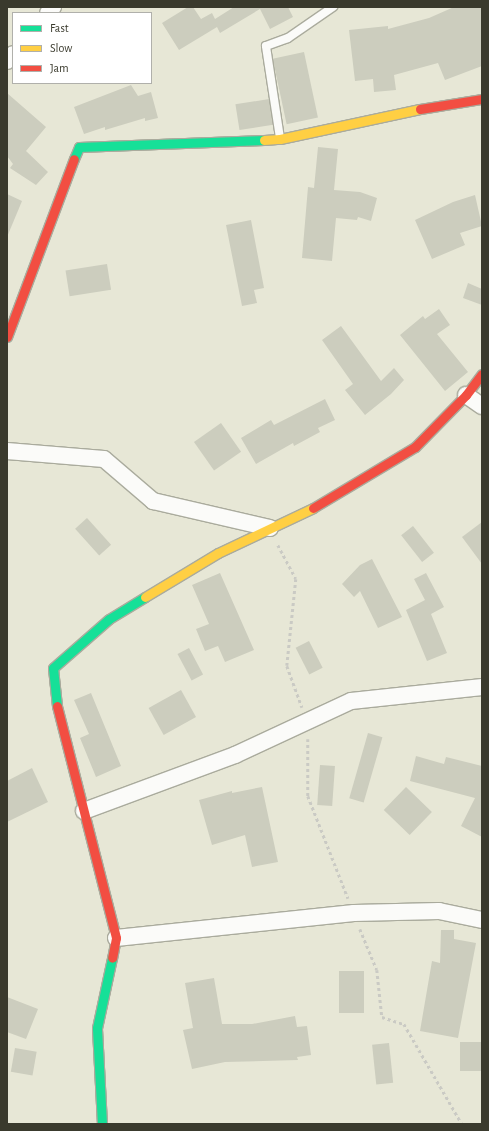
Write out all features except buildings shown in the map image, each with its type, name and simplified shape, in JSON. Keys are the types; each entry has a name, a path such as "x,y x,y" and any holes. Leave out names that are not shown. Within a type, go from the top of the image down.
{"street":[{"path":"7,337 79,147 280,139 429,107 482,99"},
{"path":"102,1124 97,1028 116,938 58,713 53,668 109,619 218,553 325,502 415,447 466,395 482,374"},
{"path":"466,395 482,406"},
{"path":"7,451 104,459 153,501 270,528"},
{"path":"84,811 235,755 351,701 482,687"},
{"path":"116,938 354,913 439,911 482,920"}],"lane":[{"path":"280,139 266,46 288,38 333,7"}],"path":[{"path":"354,913 377,970 382,1017 404,1024 462,1124"}],"traffic: fast":[{"path":"74,159 79,147 264,140"},
{"path":"57,706 53,668 109,619 145,597"},
{"path":"102,1124 97,1028 112,958"}],"traffic: slow":[{"path":"264,140 280,139 420,109"},
{"path":"145,597 218,553 313,508"}],"traffic: jam":[{"path":"420,109 482,99"},
{"path":"7,337 74,159"},
{"path":"313,508 415,447 466,395 482,374"},
{"path":"57,706 116,938 112,958"}]}
